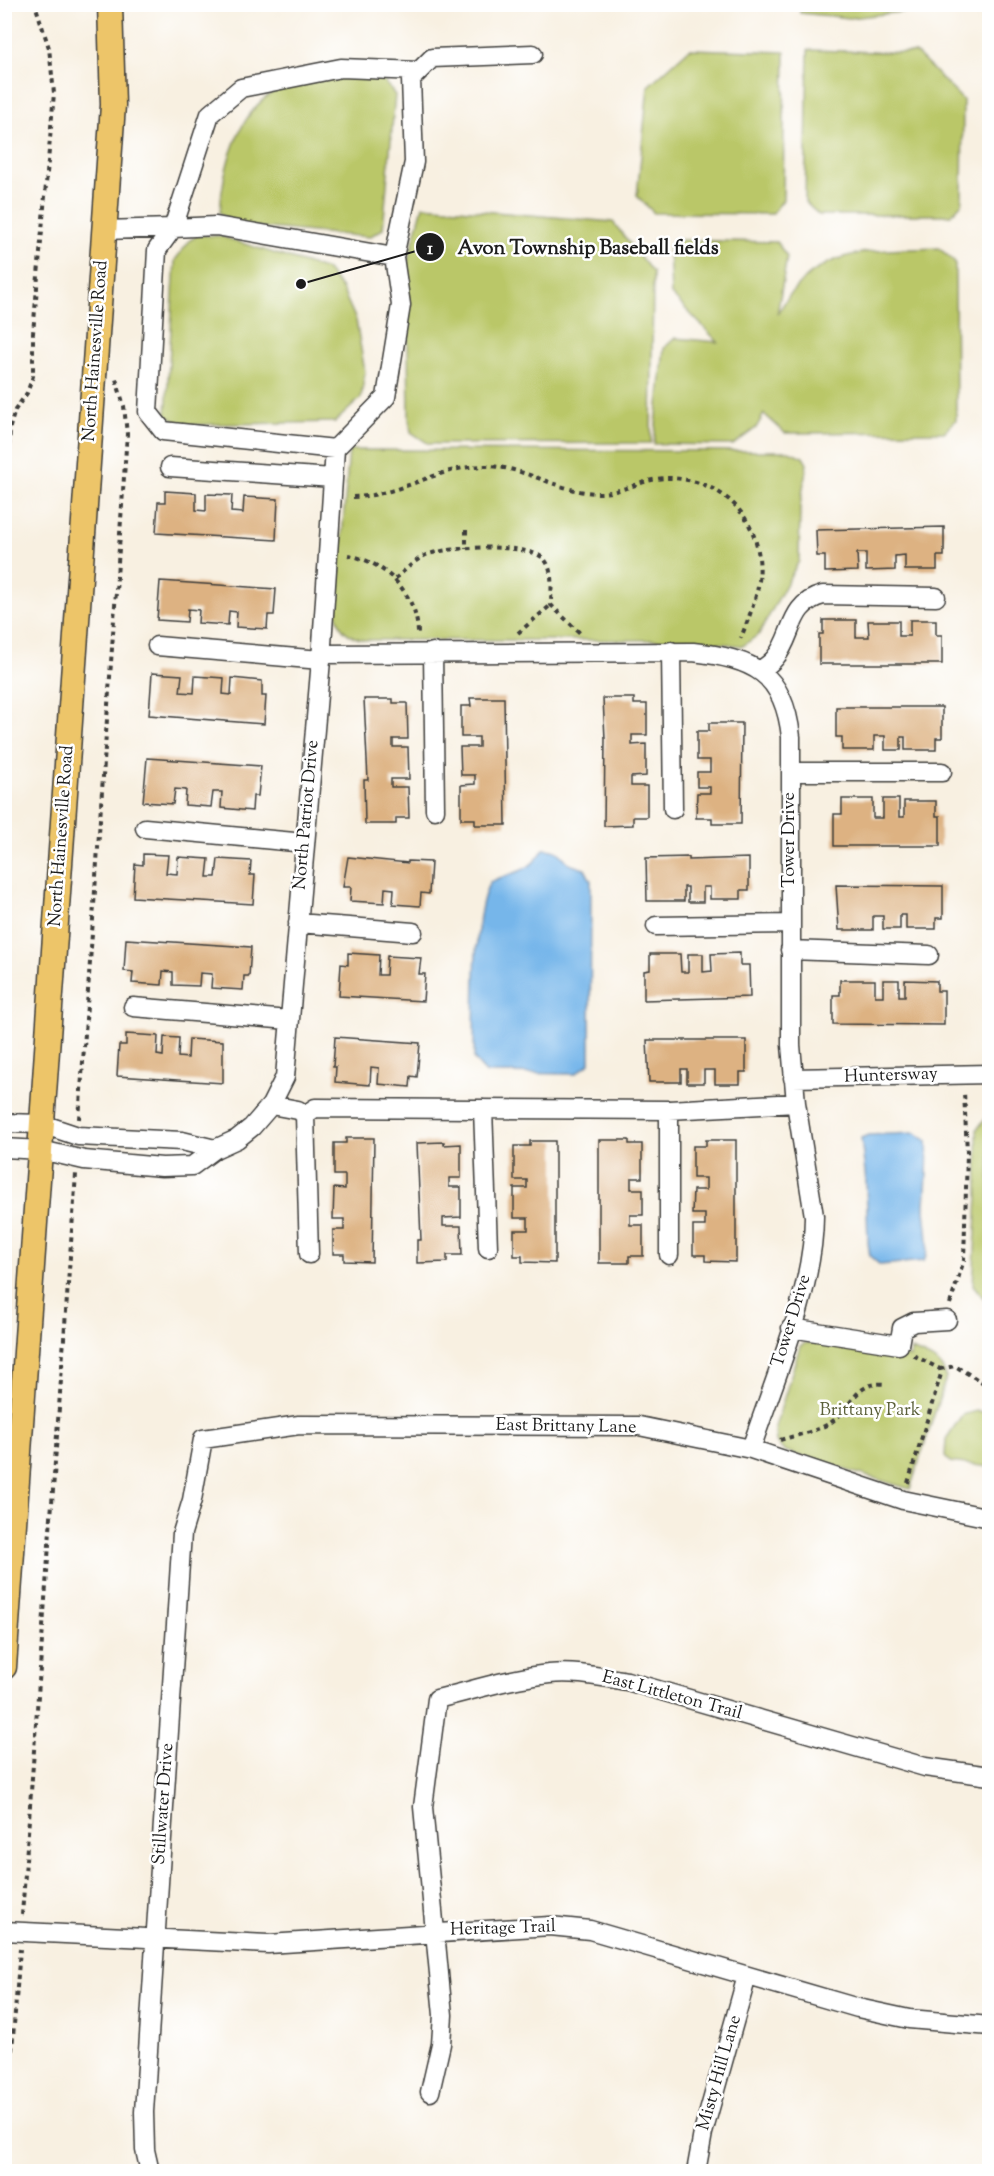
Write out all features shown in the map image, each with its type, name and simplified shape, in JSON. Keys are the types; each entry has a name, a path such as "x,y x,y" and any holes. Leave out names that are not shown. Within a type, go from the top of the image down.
{"main road":[{"name":"North Hainesville Road","path":"4,1667 113,105 110,4"}],"street":[{"path":"419,71 341,68 241,88 210,114 173,228 157,250 148,412 163,431 335,449 386,397 401,305 394,256 414,162 411,80 432,58 533,54"},
{"path":"104,230 216,226 394,256"},
{"name":"North Patriot Drive","path":"4,1148 41,1150 76,1158 162,1167 192,1166 215,1149 237,1139 252,1127 271,1105 285,1077 321,657 335,449"},
{"path":"170,466 333,478"},
{"path":"760,671 776,657 801,607 810,598 822,595 936,597"},
{"name":"Tower Drive","path":"157,646 321,657 433,652 671,651 734,657 760,671 779,692 788,711 791,772 790,950 793,1078 814,1216 814,1238 808,1270 791,1328 751,1449"},
{"path":"671,651 673,809"},
{"path":"433,652 435,810"},
{"path":"791,772 942,772"},
{"path":"145,828 305,843"},
{"path":"298,922 413,932"},
{"path":"656,926 790,924"},
{"path":"790,950 929,955"},
{"path":"133,1006 290,1020"},
{"name":"Huntersway","path":"793,1078 990,1074"},
{"path":"306,1115 315,1108 669,1110 796,1103"},
{"path":"271,1105 298,1110 306,1115"},
{"path":"483,1109 488,1248"},
{"path":"669,1110 669,1255"},
{"path":"306,1115 309,1254"},
{"path":"4,1123 42,1124 78,1136 182,1141 215,1149"},
{"path":"791,1328 899,1345 902,1328 914,1322 947,1320"},
{"name":"East Brittany Lane","path":"203,1439 299,1425 639,1426 751,1449 903,1500 990,1518"},
{"name":"Stillwater Drive","path":"150,2172 145,2150 144,2112 182,1533 192,1500 203,1439"},
{"name":"East Littleton Trail","path":"435,1932 423,1807 437,1700 507,1681 550,1674 584,1674 627,1681 925,1767 990,1776"},
{"name":"Heritage Trail","path":"13,1931 268,1944 550,1926 590,1930 858,2008 909,2019 990,2026"},
{"path":"430,2092 441,2044 443,2015 435,1932"},
{"name":"Misty Hill Lane","path":"696,2172 703,2133 747,1976"}],"path":[{"path":"4,545 10,427 15,410 27,393 33,376 33,333 54,93 49,48 35,4"},
{"path":"78,1136 127,434 124,406 115,374"},
{"path":"353,497 388,493 443,472 486,466 535,476 572,490 587,493 615,492 668,477 706,486 721,494 744,514 756,543 759,581 755,602 741,638"},
{"path":"466,530 466,549"},
{"path":"395,579 425,556 441,551 519,549 538,555 545,560 551,574 551,605 581,634"},
{"path":"348,555 376,564 395,579 416,615 418,633"},
{"path":"518,633 551,605"},
{"path":"4,640 4,658"},
{"path":"947,1320 964,1260 967,1152 963,1074"},
{"path":"4,2104 9,2088 13,1931 76,1158"},
{"path":"899,1345 906,1353 940,1369 955,1366 982,1382 990,1384"},
{"path":"903,1500 938,1384 940,1369"},
{"path":"751,1449 824,1426 833,1421 862,1387 875,1383 885,1384"}],"green space":[{"path":"800,4 961,5 850,18 800,13"},
{"path":"689,49 785,52 783,200 772,214 654,213 637,196 648,86"},
{"path":"808,50 916,53 963,100 962,203 951,215 819,215 805,202"},
{"path":"342,76 381,77 395,95 383,229 369,237 234,225 220,213 224,177 235,141 254,109 267,96 290,84"},
{"path":"423,206 613,222 653,273 651,443 429,444 411,432 407,264"},
{"path":"198,235 220,236 327,270 342,289 356,320 365,372 361,398 335,422 182,425 166,415 175,260 190,240"},
{"path":"675,240 777,242 787,257 777,315 792,292 808,275 826,264 846,256 867,252 939,248 955,262 956,420 944,432 785,433 764,414 756,428 733,445 654,444 664,348 675,338 718,342 671,294 669,246"},
{"path":"349,450 789,451 803,457 807,464 800,507 799,561 759,634 743,646 693,640 364,640 345,631 336,613"},
{"path":"989,1115 989,1305 973,1285 978,1195 977,1129"},
{"name":"Brittany Park","path":"828,1342 910,1357 912,1350 934,1360 942,1367 946,1378 910,1489 802,1457 783,1450 776,1442 775,1427 800,1346 805,1343"},
{"path":"977,1411 989,1413 989,1467 950,1462 945,1457 946,1439 962,1415"}],"water":[{"path":"544,849 556,851 569,864 585,869 591,881 590,1063 575,1074 486,1073 474,1059 475,968 484,897 490,882 526,868 538,858"},
{"path":"915,1133 927,1141 925,1206 928,1248 924,1261 880,1265 870,1256 868,1243 866,1182 861,1138 868,1135"}],"building":[{"path":"165,491 196,493 196,510 206,511 206,494 232,495 231,512 243,513 244,497 278,499 276,540 156,533 158,502 165,502"},
{"path":"944,527 944,556 937,556 937,570 905,570 905,555 895,556 895,570 866,571 866,553 857,553 858,571 825,572 825,556 817,556 816,530"},
{"path":"160,581 276,589 274,615 268,615 267,629 236,627 237,612 229,611 228,625 198,623 199,610 188,609 187,622 157,620"},
{"path":"823,620 856,620 856,637 869,637 868,621 899,621 899,636 910,636 910,620 936,620 936,635 942,635 942,664 819,664 819,634 823,634"},
{"path":"152,673 182,675 180,692 194,693 195,676 224,678 223,694 231,695 232,678 262,681 262,696 266,696 264,724 149,715"},
{"path":"470,698 504,698 506,825 475,825 475,819 461,819 461,785 475,784 475,775 461,775 460,747 479,747 479,737 461,737 461,706 471,706"},
{"path":"603,698 634,698 634,704 647,704 647,735 632,735 632,745 646,744 646,776 631,777 631,786 647,786 647,817 633,817 633,825 604,826"},
{"path":"364,699 393,699 393,703 407,703 408,739 393,739 393,747 408,747 409,779 391,779 391,787 408,787 409,818 396,818 396,824 365,824 364,780 368,780"},
{"path":"836,707 942,707 942,738 936,738 936,750 905,750 905,737 901,737 901,750 885,750 885,736 874,736 874,750 842,750 842,737 836,737"},
{"path":"709,723 742,723 741,824 712,824 712,818 696,818 697,793 710,793 710,787 697,787 697,772 710,772 710,760 697,760 697,731 709,731"},
{"path":"147,758 261,766 258,796 253,796 252,811 221,808 222,792 213,792 211,807 185,805 186,790 175,789 173,804 143,802"},
{"path":"842,799 873,799 873,818 883,818 883,799 899,799 899,817 904,817 904,801 936,801 936,816 940,816 940,846 834,846 834,814 842,814"},
{"path":"143,854 168,855 166,873 177,874 178,857 209,859 207,877 216,877 218,859 251,861 250,875 255,875 253,904 133,897 135,864 143,865"},
{"path":"348,857 408,863 408,861 431,862 429,894 421,893 420,906 393,904 394,889 385,888 384,903 350,901 351,887 343,887"},
{"path":"689,857 689,860 749,858 749,890 741,890 741,899 710,899 710,887 703,887 703,902 688,902 688,887 684,887 684,901 647,901 646,858"},
{"path":"836,885 943,886 943,918 936,918 936,929 906,929 906,915 900,915 900,929 883,929 883,916 873,916 873,930 839,930"},
{"path":"126,939 251,947 249,976 244,976 243,990 211,988 212,974 200,973 199,986 173,985 173,972 163,971 162,985 132,983 133,972 124,971"},
{"path":"348,953 379,955 378,975 386,975 387,956 421,958 419,974 425,974 423,1001 339,996 341,964 348,965"},
{"path":"740,953 740,965 749,965 750,997 644,1000 644,971 650,970 650,954 680,954 681,972 688,972 688,954 703,954 703,972 712,971 711,954"},
{"path":"840,980 875,980 875,996 883,996 883,980 899,980 899,996 905,996 905,980 937,981 937,991 944,991 944,1025 833,1024 833,995 840,995"},
{"path":"126,1034 158,1036 157,1055 163,1056 164,1037 179,1038 178,1057 188,1058 189,1039 223,1041 223,1083 117,1076 119,1045 126,1045"},
{"path":"335,1037 420,1043 417,1077 411,1076 410,1087 378,1084 379,1068 371,1067 370,1085 335,1082 336,1067 333,1067"},
{"path":"647,1040 746,1040 746,1072 740,1072 740,1084 715,1084 715,1070 704,1070 704,1083 687,1083 687,1069 681,1069 681,1082 649,1082"},
{"path":"346,1138 374,1138 372,1262 344,1261 344,1254 333,1254 333,1230 344,1230 344,1219 333,1219 334,1188 345,1189 345,1175 334,1175 334,1143 346,1143"},
{"path":"599,1140 629,1140 629,1144 642,1144 642,1178 631,1178 631,1189 643,1189 643,1215 630,1215 630,1225 643,1225 643,1256 629,1256 629,1263 599,1263"},
{"path":"706,1140 736,1140 736,1262 705,1261 705,1255 693,1255 693,1226 705,1226 705,1214 692,1214 693,1190 706,1190 706,1178 693,1178 693,1146 706,1146"},
{"path":"530,1141 555,1141 555,1263 522,1262 522,1256 514,1256 514,1230 528,1230 528,1218 514,1218 514,1188 527,1188 527,1180 514,1180 514,1146 530,1146"},
{"path":"444,1142 444,1145 461,1144 461,1178 449,1178 449,1187 461,1187 461,1217 443,1218 443,1226 461,1226 462,1255 447,1255 447,1262 417,1263 417,1240 421,1240 417,1143"}],"place":[{"name":"Avon Township Baseball fields","path":"301,284"}]}
